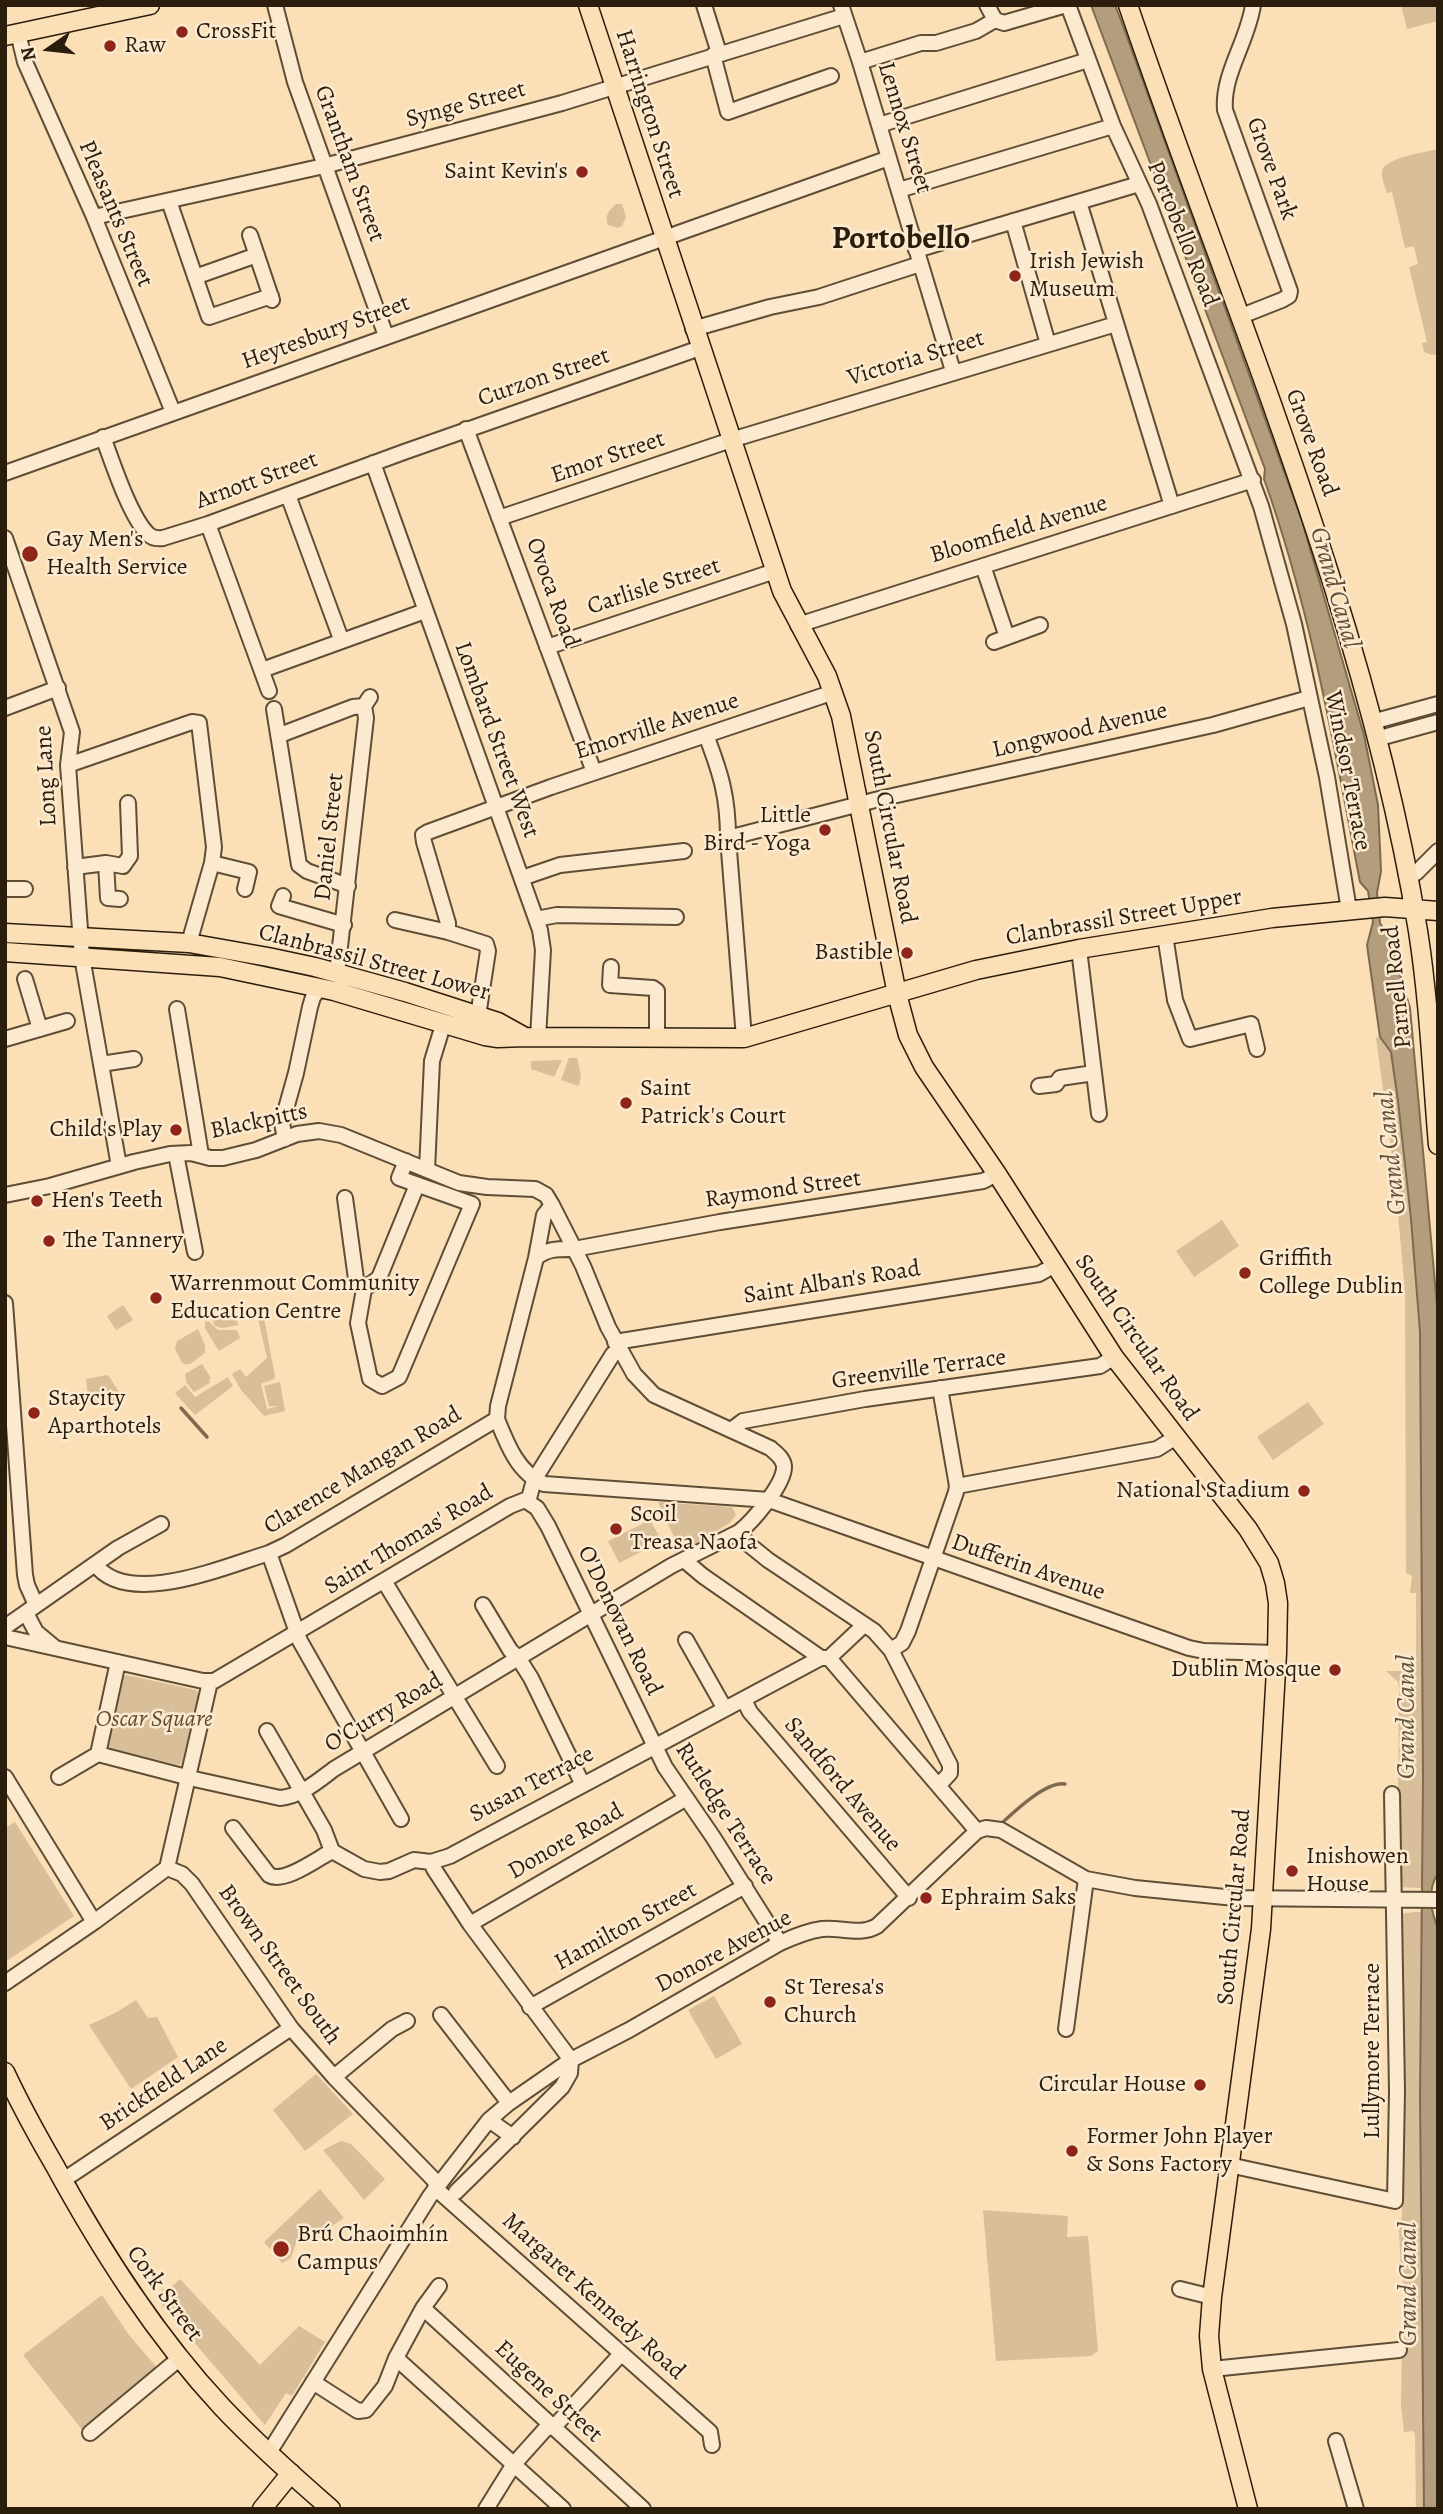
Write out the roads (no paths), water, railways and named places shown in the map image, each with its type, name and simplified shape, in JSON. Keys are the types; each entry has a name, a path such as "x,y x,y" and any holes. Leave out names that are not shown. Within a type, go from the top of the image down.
{"main road":[{"path":"11,34 150,5"},
{"name":"Harrington Street","path":"588,5 664,239"},
{"name":"Grove Road","path":"1128,5 1309,506 1374,730 1414,908"},
{"name":"South Circular Road","path":"664,239 782,592 834,692 903,1021 915,1052 1114,1357 1248,1529 1269,1563 1275,1583 1278,1603 1277,1653 1261,1928 1209,2336 1212,2369 1248,2509"},
{"name":"Clanbrassil Street Upper","path":"897,994 976,970 1079,949 1264,919 1385,907 1438,911"},
{"name":"Parnell Road","path":"1414,908 1426,1004 1438,1145"},
{"name":"Clanbrassil Street Lower","path":"5,933 190,943 268,957 405,992 498,1022 532,1037"},
{"name":"Clanbrassil Street Lower","path":"5,952 196,964 320,988 393,1007 443,1025 498,1038 744,1038 897,994"},
{"name":"Cork Street","path":"5,2072 62,2181 109,2262 180,2358 221,2406 268,2454 331,2509"},
{"path":"262,2509 291,2473"}],"street":[{"name":"Grantham Street","path":"275,5 295,82 386,335"},
{"path":"704,5 728,112 831,76"},
{"path":"987,5 995,20 1004,23 1067,5"},
{"name":"Portobello Road","path":"1067,5 1253,480"},
{"name":"Grove Park","path":"1239,317 1282,300 1289,296 1290,291 1225,110 1226,88 1253,5"},
{"name":"Synge Street","path":"94,217 324,166 614,88 842,10"},
{"name":"Lennox Street","path":"842,10 953,371"},
{"path":"860,62 921,43 936,43 976,31 995,20"},
{"name":"Pleasants Street","path":"11,34 94,217 173,412"},
{"path":"879,125 1088,60"},
{"path":"899,190 1113,126"},
{"name":"Heytesbury Street","path":"5,473 386,335 889,158"},
{"path":"693,329 769,307 819,297 1013,221 1139,184"},
{"path":"169,201 209,317 272,298 250,235"},
{"path":"1079,202 1172,506"},
{"path":"1013,221 1048,344"},
{"path":"195,277 257,255"},
{"name":"Victoria Street","path":"731,440 1116,324"},
{"name":"Curzon Street","path":"404,452 700,348"},
{"name":"Ovoca Road","path":"466,429 594,772"},
{"name":"Arnott Street","path":"103,437 132,508 148,534 156,539 208,524 404,452"},
{"name":"Emor Street","path":"499,518 731,440"},
{"name":"Lombard Street West","path":"373,463 536,919 543,950 532,1037"},
{"name":"Bloomfield Avenue","path":"798,625 1253,480"},
{"name":"Windsor Terrace","path":"1253,480 1294,624 1356,909"},
{"path":"288,495 341,639"},
{"path":"208,524 269,691"},
{"name":"Long Lane","path":"5,538 72,732 68,765 82,957 119,1166"},
{"path":"983,566 1000,640 1040,625"},
{"name":"Carlisle Street","path":"548,647 775,571"},
{"path":"262,670 341,639 425,611"},
{"path":"5,708 58,688"},
{"name":"Emorville Avenue","path":"448,932 448,923 423,835 594,772 834,692"},
{"name":"Longwood Avenue","path":"728,838 859,804 1213,725 1310,698"},
{"name":"Daniel Street","path":"280,735 367,701 337,973"},
{"path":"1374,730 1438,704"},
{"path":"274,709 299,865 307,872 348,886"},
{"path":"68,765 192,722 199,723 213,830 212,863 190,943"},
{"path":"1374,730 1438,722"},
{"path":"706,735 725,790 744,1038"},
{"path":"75,867 106,863 123,866 130,856 128,803"},
{"path":"522,878 561,865 684,851"},
{"path":"1406,873 1416,873 1438,851"},
{"path":"106,863 108,898 120,899"},
{"path":"212,863 249,872 245,889"},
{"path":"5,889 25,889"},
{"path":"283,896 279,906 344,925"},
{"path":"536,919 557,915 676,918"},
{"path":"395,920 486,944 488,951 478,1016"},
{"path":"1165,935 1175,1000 1190,1039 1251,1024 1257,1049"},
{"path":"1079,949 1099,1114"},
{"path":"611,967 610,985 653,988 657,991 657,1038"},
{"path":"26,979 40,1029"},
{"path":"285,1139 282,1123 310,1007 320,988"},
{"path":"177,1009 201,1155"},
{"path":"5,1039 67,1021"},
{"path":"426,1170 432,1061 443,1025"},
{"path":"101,1064 134,1059"},
{"path":"1039,1086 1056,1083 1060,1078 1094,1073"},
{"name":"Blackpitts","path":"5,1195 176,1154 223,1158 256,1150 307,1132 330,1132 459,1183 535,1189 547,1195 552,1205"},
{"path":"176,1154 195,1252"},
{"path":"405,1161 400,1178 472,1204 399,1377 382,1386 370,1379 358,1323 364,1289 379,1278 417,1185"},
{"name":"Raymond Street","path":"574,1249 720,1222 984,1181 997,1174"},
{"path":"345,1198 356,1279 364,1289"},
{"path":"552,1205 617,1346 634,1374 654,1395 732,1430"},
{"name":"Clarence Mangan Road","path":"95,1564 106,1577 121,1582 153,1585 269,1553 497,1419 544,1215 552,1205"},
{"path":"536,1258 542,1252 554,1249 574,1249"},
{"name":"Saint Alban's Road","path":"617,1346 1039,1274 1055,1265"},
{"path":"5,1303 12,1480 25,1575 36,1632 45,1641 65,1650"},
{"path":"528,1502 534,1480 617,1346"},
{"name":"Greenville Terrace","path":"732,1430 743,1421 940,1388 1100,1366 1114,1357"},
{"path":"891,1650 904,1639 957,1486 940,1388"},
{"path":"497,1419 520,1468 534,1480"},
{"name":"O'Curry Road","path":"188,1777 280,1798 293,1796 590,1615 684,1560 739,1532 769,1500 784,1467 781,1458 770,1448 732,1430"},
{"path":"957,1486 1157,1449 1176,1437"},
{"name":"Dufferin Avenue","path":"534,1480 544,1484 769,1500 1189,1648 1200,1651 1277,1653"},
{"name":"Saint Thomas' Road","path":"210,1682 510,1506 525,1500 542,1516"},
{"name":"O'Donovan Road","path":"542,1516 654,1746"},
{"path":"5,1627 118,1548 161,1524"},
{"path":"739,1532 747,1543 768,1560 874,1631 891,1650 950,1765 950,1773 939,1786"},
{"path":"269,1553 300,1641 401,1819"},
{"path":"684,1560 703,1576 825,1658 977,1831 986,1828 1000,1830 1086,1879 1143,1889 1235,1898 1397,1901 1438,1899"},
{"path":"384,1581 498,1766"},
{"path":"483,1605 510,1650 531,1678 582,1783"},
{"name":"Susan Terrace","path":"331,1850 369,1871 389,1871 414,1860 431,1862 450,1856 582,1783 825,1658 864,1625"},
{"path":"5,1637 210,1682 167,1868 5,1983"},
{"path":"686,1640 725,1709"},
{"path":"98,1754 118,1662"},
{"name":"Sandford Avenue","path":"744,1700 750,1712 909,1898"},
{"path":"233,1828 268,1875 274,1878 284,1877 331,1850 324,1830 303,1790 267,1731"},
{"name":"Rutledge Terrace","path":"654,1746 685,1799 713,1837 780,1942"},
{"path":"59,1777 98,1754 188,1777"},
{"path":"5,1777 94,1922"},
{"name":"Lullymore Terrace","path":"1229,2165 1395,2202 1397,1901 1392,1794"},
{"name":"Donore Road","path":"470,1924 685,1799"},
{"name":"Donore Avenue","path":"268,2454 437,2186 489,2120 571,2060 629,2030 780,1942 824,1928 871,1930 890,1917 977,1831"},
{"path":"431,1862 470,1924 571,2060 570,2073 562,2087 456,2192"},
{"name":"Brown Street South","path":"167,1868 182,1874 192,1884 291,2028 437,2186"},
{"path":"1066,2029 1086,1879"},
{"name":"Hamilton Street","path":"530,2007 745,1886"},
{"path":"441,2015 509,2103"},
{"path":"334,2077 392,2029 407,2021"},
{"name":"Brickfield Lane","path":"62,2181 291,2028"},
{"path":"489,2120 513,2137"},
{"name":"Margaret Kennedy Road","path":"437,2186 710,2432 712,2445"},
{"path":"313,2382 358,2411 366,2410 385,2386 396,2358 439,2286"},
{"path":"1180,2289 1212,2297"},
{"name":"Eugene Street","path":"424,2308 643,2509"},
{"path":"1212,2369 1399,2350"},
{"path":"486,2509 514,2464 621,2354"},
{"path":"90,2433 180,2358"},
{"path":"396,2358 563,2509"},
{"path":"1336,2441 1356,2509"}],"waterway":[{"path":"181,1408 207,1437"},
{"path":"1003,1822 1041,1791 1065,1784"}],"place":[{"name":"CrossFit","path":"182,32"},
{"name":"Raw","path":"110,46"},
{"name":"Saint Kevin's","path":"582,172"},
{"name":"Irish Jewish Museum","path":"1015,276"},
{"name":"Gay Men's Health Service","path":"30,554"},
{"name":"Little Bird - Yoga","path":"825,830"},
{"name":"Bastible","path":"907,953"},
{"name":"Saint Patrick's Court","path":"626,1103"},
{"name":"Child's Play","path":"176,1130"},
{"name":"Hen's Teeth","path":"37,1201"},
{"name":"The Tannery","path":"49,1241"},
{"name":"Griffith College Dublin","path":"1245,1273"},
{"name":"Warrenmout Community Education Centre","path":"156,1298"},
{"name":"Staycity Aparthotels","path":"34,1413"},
{"name":"National Stadium","path":"1304,1491"},
{"name":"Scoil Treasa Naofa","path":"616,1529"},
{"name":"Dublin Mosque","path":"1335,1670"},
{"name":"Inishowen House","path":"1292,1871"},
{"name":"Ephraim Saks","path":"926,1898"},
{"name":"St Teresa's Church","path":"770,2002"},
{"name":"Circular House","path":"1200,2085"},
{"name":"Former John Player & Sons Factory","path":"1072,2151"},
{"name":"Brú Chaoimhín Campus","path":"281,2249"}],"district":[{"name":"Portobello","path":"901,240"}],"water label":[{"name":"Grand Canal","path":"1334,588"},
{"name":"Grand Canal","path":"1392,1153"},
{"name":"Grand Canal","path":"1408,1717"},
{"name":"Grand Canal","path":"1410,2284"}],"park label":[{"name":"Oscar Square","path":"154,1720"}]}
